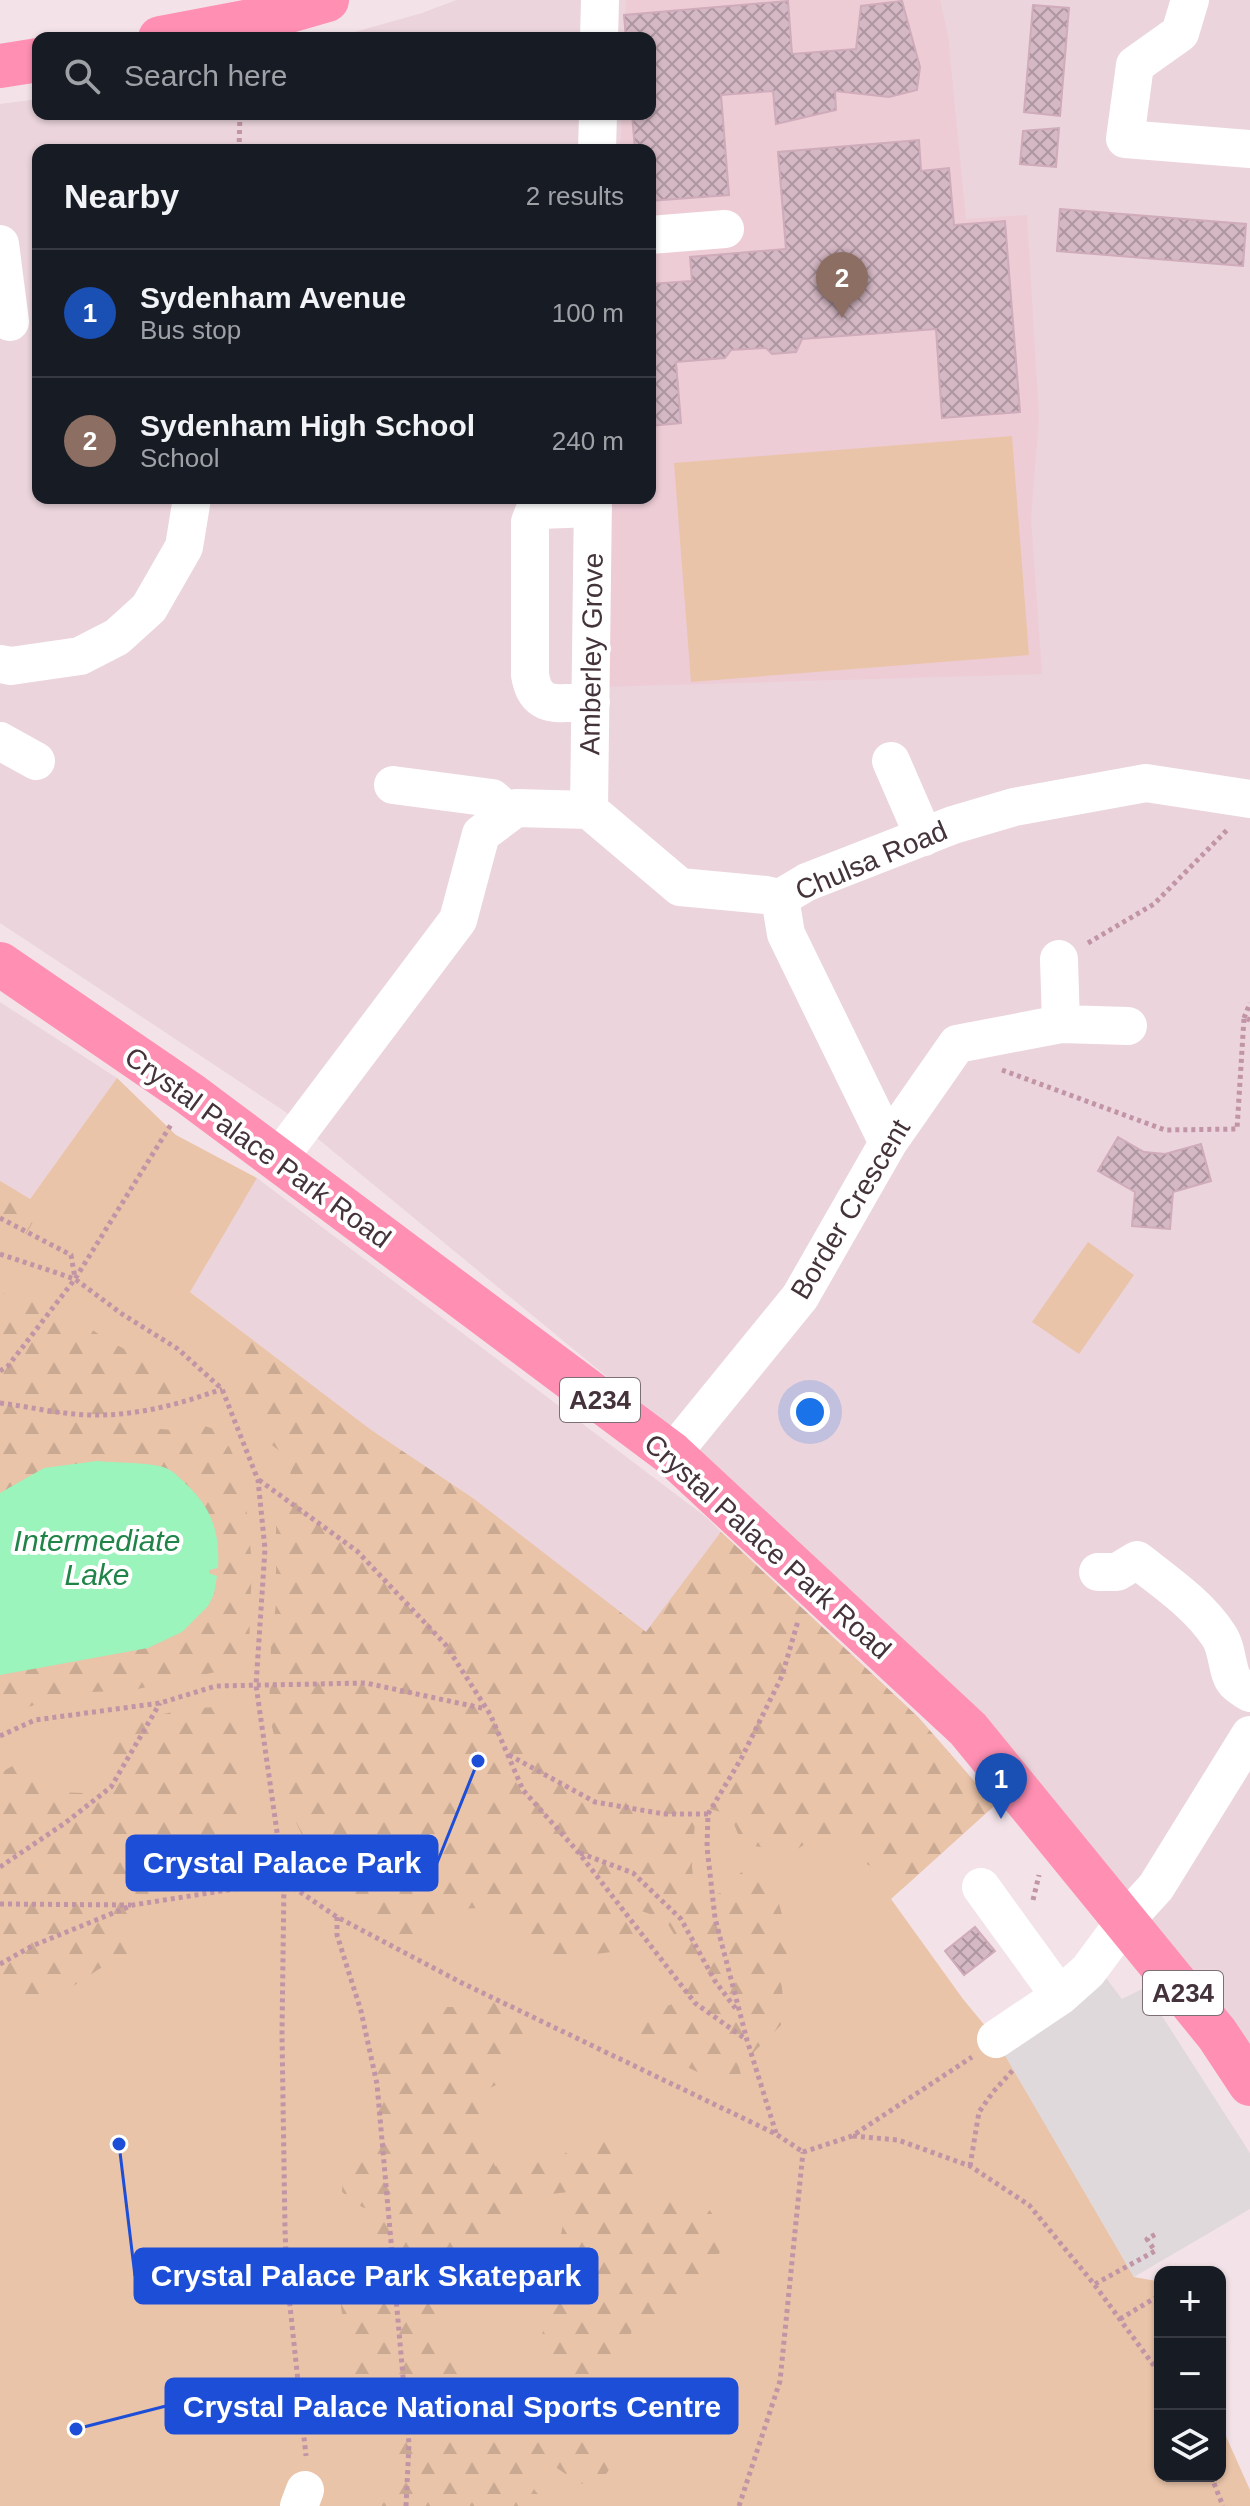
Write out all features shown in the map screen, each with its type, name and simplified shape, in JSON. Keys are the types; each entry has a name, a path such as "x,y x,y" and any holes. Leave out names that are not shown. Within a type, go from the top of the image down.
{"main road":[{"path":"192,32 261,19 327,0"},
{"path":"0,66 32,61"},
{"name":"Crystal Palace Park Road","path":"0,964 190,1094 672,1454 968,1729 1217,2034 1250,2084"}],"street":[{"path":"599,32 600,0"},
{"path":"1190,0 1180,33 1135,65 1125,139 1250,149"},
{"path":"597,144 598,120"},
{"path":"656,235 725,229"},
{"path":"0,244 16,324"},
{"path":"0,664 11,666 80,656 117,637 149,608 184,547 191,504"},
{"path":"585,504 539,510 530,522 530,675 532,689 545,702 591,702"},
{"name":"Amberley Grove","path":"589,810 593,504"},
{"path":"0,741 36,761"},
{"path":"891,761 924,837"},
{"name":"Chulsa Road","path":"589,810 680,887 780,898 807,882 924,837 1014,807 1146,783 1243,810"},
{"path":"393,785 492,798 509,813"},
{"path":"278,1159 458,920 481,834 516,808 589,810"},
{"path":"780,898 786,934 888,1143"},
{"path":"1059,959 1061,1024"},
{"path":"951,1052 957,1044 1061,1024 1128,1026"},
{"name":"Border Crescent","path":"672,1454 800,1297 888,1143 951,1052"},
{"path":"1098,1572 1117,1572 1137,1560 1187,1601 1219,1635 1229,1656 1231,1675 1250,1693"},
{"path":"988,2042 1060,1996 1088,1971 1125,1921 1156,1887 1250,1735"},
{"path":"981,1887 1060,1996"}],"path":[{"path":"239,144 240,120"},
{"path":"1059,959 1154,904 1243,810"},
{"path":"951,1052 1165,1130 1237,1129 1250,1003"},
{"path":"0,1371 8,1366 75,1279 190,1094"},
{"path":"0,1218 71,1255 75,1279"},
{"path":"0,1254 75,1279 122,1314 178,1349 222,1389 258,1480 265,1549 256,1685 284,1881 282,2034 285,2230 293,2338 307,2446 302,2498"},
{"path":"0,1403 76,1414 111,1414 184,1402 222,1389"},
{"path":"258,1480 357,1551 445,1644 487,1710 523,1790 579,1853 695,2003 747,2040"},
{"path":"776,2134 715,1918 707,1847 708,1814 741,1759 782,1676 810,1582"},
{"path":"0,1736 35,1720 160,1703 216,1686 366,1683 487,1710"},
{"path":"0,1867 111,1787 160,1703"},
{"path":"508,1754 595,1802 664,1814 708,1814"},
{"path":"579,1853 633,1873 681,1919 715,1981 740,2014"},
{"path":"0,1904 133,1905 284,1881 337,1917 462,1983 776,2134 803,2152"},
{"path":"0,1964 32,1946 133,1905"},
{"path":"337,1917 337,1935 361,2011 377,2084 409,2444 406,2506"},
{"path":"803,2152 852,2136 971,2059 988,2042"},
{"path":"970,2166 979,2112 1013,2069 1025,2063"},
{"path":"852,2136 898,2140 970,2166 1029,2205 1094,2284 1154,2366"},
{"path":"739,2506 780,2381 803,2152"},
{"path":"1094,2284 1155,2251 1147,2239 1158,2233"},
{"path":"1120,2319 1154,2299"},
{"path":"1213,2482 1223,2506"}],"shaded area":[{"path":"456,0 1250,0 1250,2067 674,1432 284,1111 0,923 0,104 32,100 32,120 656,120 656,32 354,32"},
{"path":"626,0 940,0 948,36 966,219 1027,215 1039,418 1031,518 1042,674 600,687 607,504 656,504 656,144 620,144 622,120 656,120 656,32 624,32"},
{"path":"0,1002 117,1078 30,1199 0,1181"},
{"path":"257,1178 706,1517 721,1532 646,1633 474,1499 371,1430 189,1291"},
{"path":"1097,1966 1122,1999 1144,1988 1250,2153 1250,2209 1134,2277 993,2035"}],"green space":[{"path":"1012,436 1029,655 691,682 674,463"},
{"path":"117,1078 176,1135 257,1178 190,1292 371,1430 474,1499 646,1632 721,1532 918,1717 995,1805 891,1899 996,2039 1134,2277 1154,2281 1154,2482 1226,2482 1226,2436 1250,2490 1250,2506 0,2506 0,1181 30,1199"},
{"path":"0,1181 30,1199 36,1217 23,1239 0,1239"},
{"path":"1088,1242 1134,1275 1079,1354 1032,1322"},
{"path":"0,1293 35,1299 74,1317 107,1340 173,1374 191,1394 139,1399 127,1409 135,1427 173,1430 198,1424 214,1429 230,1448 243,1477 252,1563 249,1646 234,1668 133,1690 72,1693 0,1716"},
{"path":"250,1339 371,1430 474,1499 646,1632 721,1532 918,1717 995,1805 902,1889 888,1870 868,1865 847,1840 828,1836 808,1842 793,1852 745,1844 730,1814 696,1806 692,1867 696,1900 734,1889 736,1876 754,1864 772,1879 791,1946 780,1972 784,2005 781,2025 739,2067 745,2091 730,2091 702,2074 645,2048 640,2032 644,2011 670,2005 697,1974 665,1919 641,1911 628,1950 563,1958 535,1956 520,1943 512,1927 493,1907 461,1909 437,1933 405,1940 388,1927 307,1845 286,1802 285,1779 269,1715 271,1645 276,1604 276,1517 294,1462 268,1442 249,1409 233,1362"},
{"path":"236,1708 246,1757 243,1828 249,1844 205,1844 195,1849 188,1872 178,1885 120,1921 134,1932 131,1952 48,2003 6,2002 0,1997 0,1773 14,1765 48,1781 59,1792 82,1793 102,1785 116,1745 116,1729 125,1723 185,1709"},
{"path":"508,1997 531,2011 534,2025 522,2036 527,2053 505,2071 500,2083 486,2090 490,2105 479,2141 495,2166 536,2152 561,2157 579,2141 605,2136 628,2148 638,2166 634,2186 639,2201 658,2203 684,2196 706,2206 728,2233 715,2263 692,2281 689,2304 672,2319 636,2322 621,2356 594,2381 562,2373 539,2352 569,2192 515,2198 515,2215 501,2231 479,2235 465,2249 461,2276 445,2287 438,2304 440,2326 454,2366 475,2383 490,2405 489,2423 527,2443 546,2441 558,2429 586,2424 611,2438 616,2460 601,2481 580,2484 551,2464 535,2473 534,2489 547,2506 371,2506 369,2487 396,2471 385,2449 374,2443 350,2440 346,2429 352,2353 344,2329 340,2299 357,2282 367,2285 378,2269 376,2239 380,2213 362,2207 342,2192 343,2169 393,2128 375,2110 370,2071 390,2059 421,2020 442,2007 465,2007 478,1999"}],"water":[{"name":"Intermediate Lake","path":"97,1461 166,1468 198,1497 213,1524 218,1545 218,1568 209,1570 217,1576 214,1594 208,1606 182,1632 148,1648 0,1675 0,1493 44,1468"}],"building":[{"path":"788,1 792,54 856,49 861,6 902,1 920,67 917,90 889,97 835,91 836,110 776,124 773,91 721,95 729,195 656,201 656,144 634,144 632,120 656,120 656,32 625,32 624,15"},
{"path":"1033,5 1069,8 1060,116 1024,112"},
{"path":"1059,128 1056,167 1020,164 1023,131"},
{"path":"919,140 921,171 949,168 954,225 1005,221 1020,412 942,418 936,329 802,339 796,352 772,354 766,348 731,350 725,358 676,362 681,423 656,425 656,284 692,281 690,257 786,249 778,152"},
{"path":"1060,209 1246,224 1243,266 1057,251"},
{"path":"1118,1137 1144,1152 1165,1154 1201,1144 1211,1181 1173,1192 1170,1229 1132,1226 1135,1192 1098,1171"},
{"path":"975,1927 995,1951 964,1975 945,1951"}],"place":[{"name":"Sydenham High School","path":"842,318"},
{"name":"Crystal Palace Park","path":"478,1761"},
{"name":"Sydenham Avenue","path":"1001,1819"},
{"name":"Crystal Palace Park Skatepark","path":"119,2144"},
{"name":"Crystal Palace National Sports Centre","path":"76,2429"}]}
